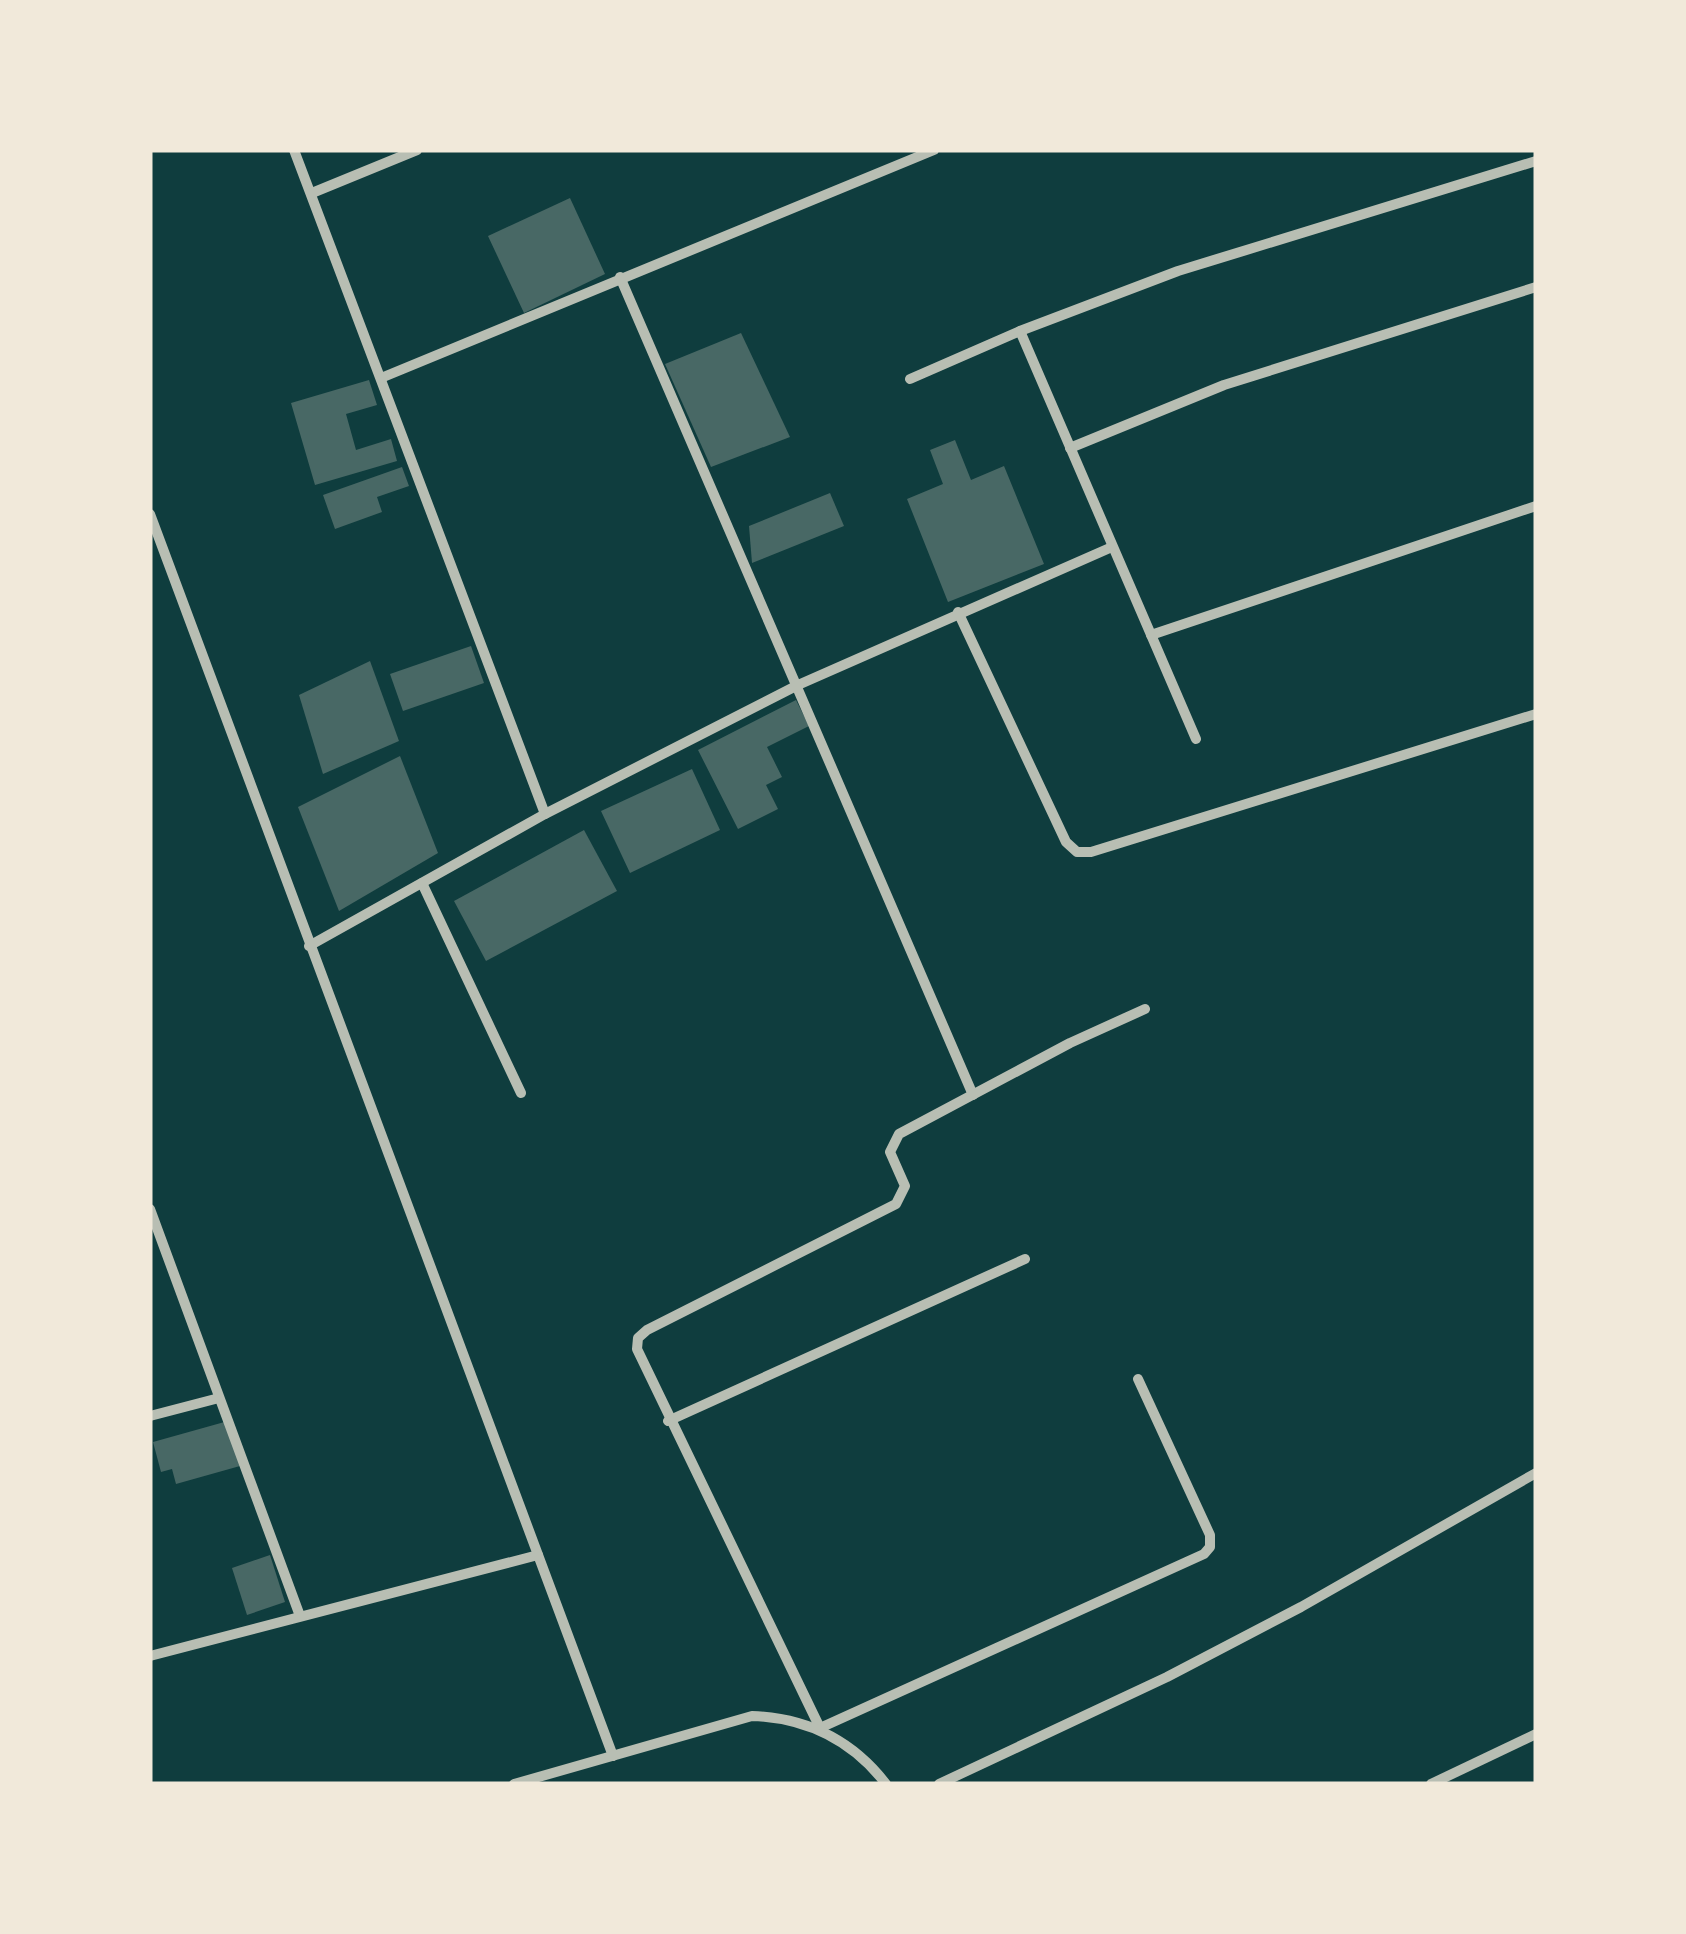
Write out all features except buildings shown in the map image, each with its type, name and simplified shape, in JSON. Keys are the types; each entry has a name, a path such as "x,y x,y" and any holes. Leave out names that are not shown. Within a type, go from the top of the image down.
{"street":[{"path":"294,150 545,814"},
{"path":"312,193 416,150"},
{"path":"381,378 934,150"},
{"path":"910,379 1020,331 1178,271 1536,162"},
{"path":"620,277 973,1094"},
{"path":"1070,448 1224,385 1536,287"},
{"path":"1020,331 1196,739"},
{"path":"1151,635 1536,506"},
{"path":"150,514 613,1756"},
{"path":"309,946 545,814 798,685 1112,547"},
{"path":"958,612 1066,842 1077,852 1092,852 1536,714"},
{"path":"422,883 521,1093"},
{"path":"820,1728 668,1421 636,1348 638,1338 896,1204 905,1186 890,1152 892,1142 973,1094 1145,1009"},
{"path":"150,1209 300,1616"},
{"path":"668,1421 1026,1259"},
{"path":"820,1728 1204,1554 1210,1547 1210,1535 1138,1378"},
{"path":"150,1416 219,1398"},
{"path":"938,1784 1268,1624 1536,1473"},
{"path":"150,1656 538,1555"},
{"path":"514,1784 752,1716 784,1717 820,1728 846,1745 886,1784"},
{"path":"1431,1784 1536,1734"}]}
